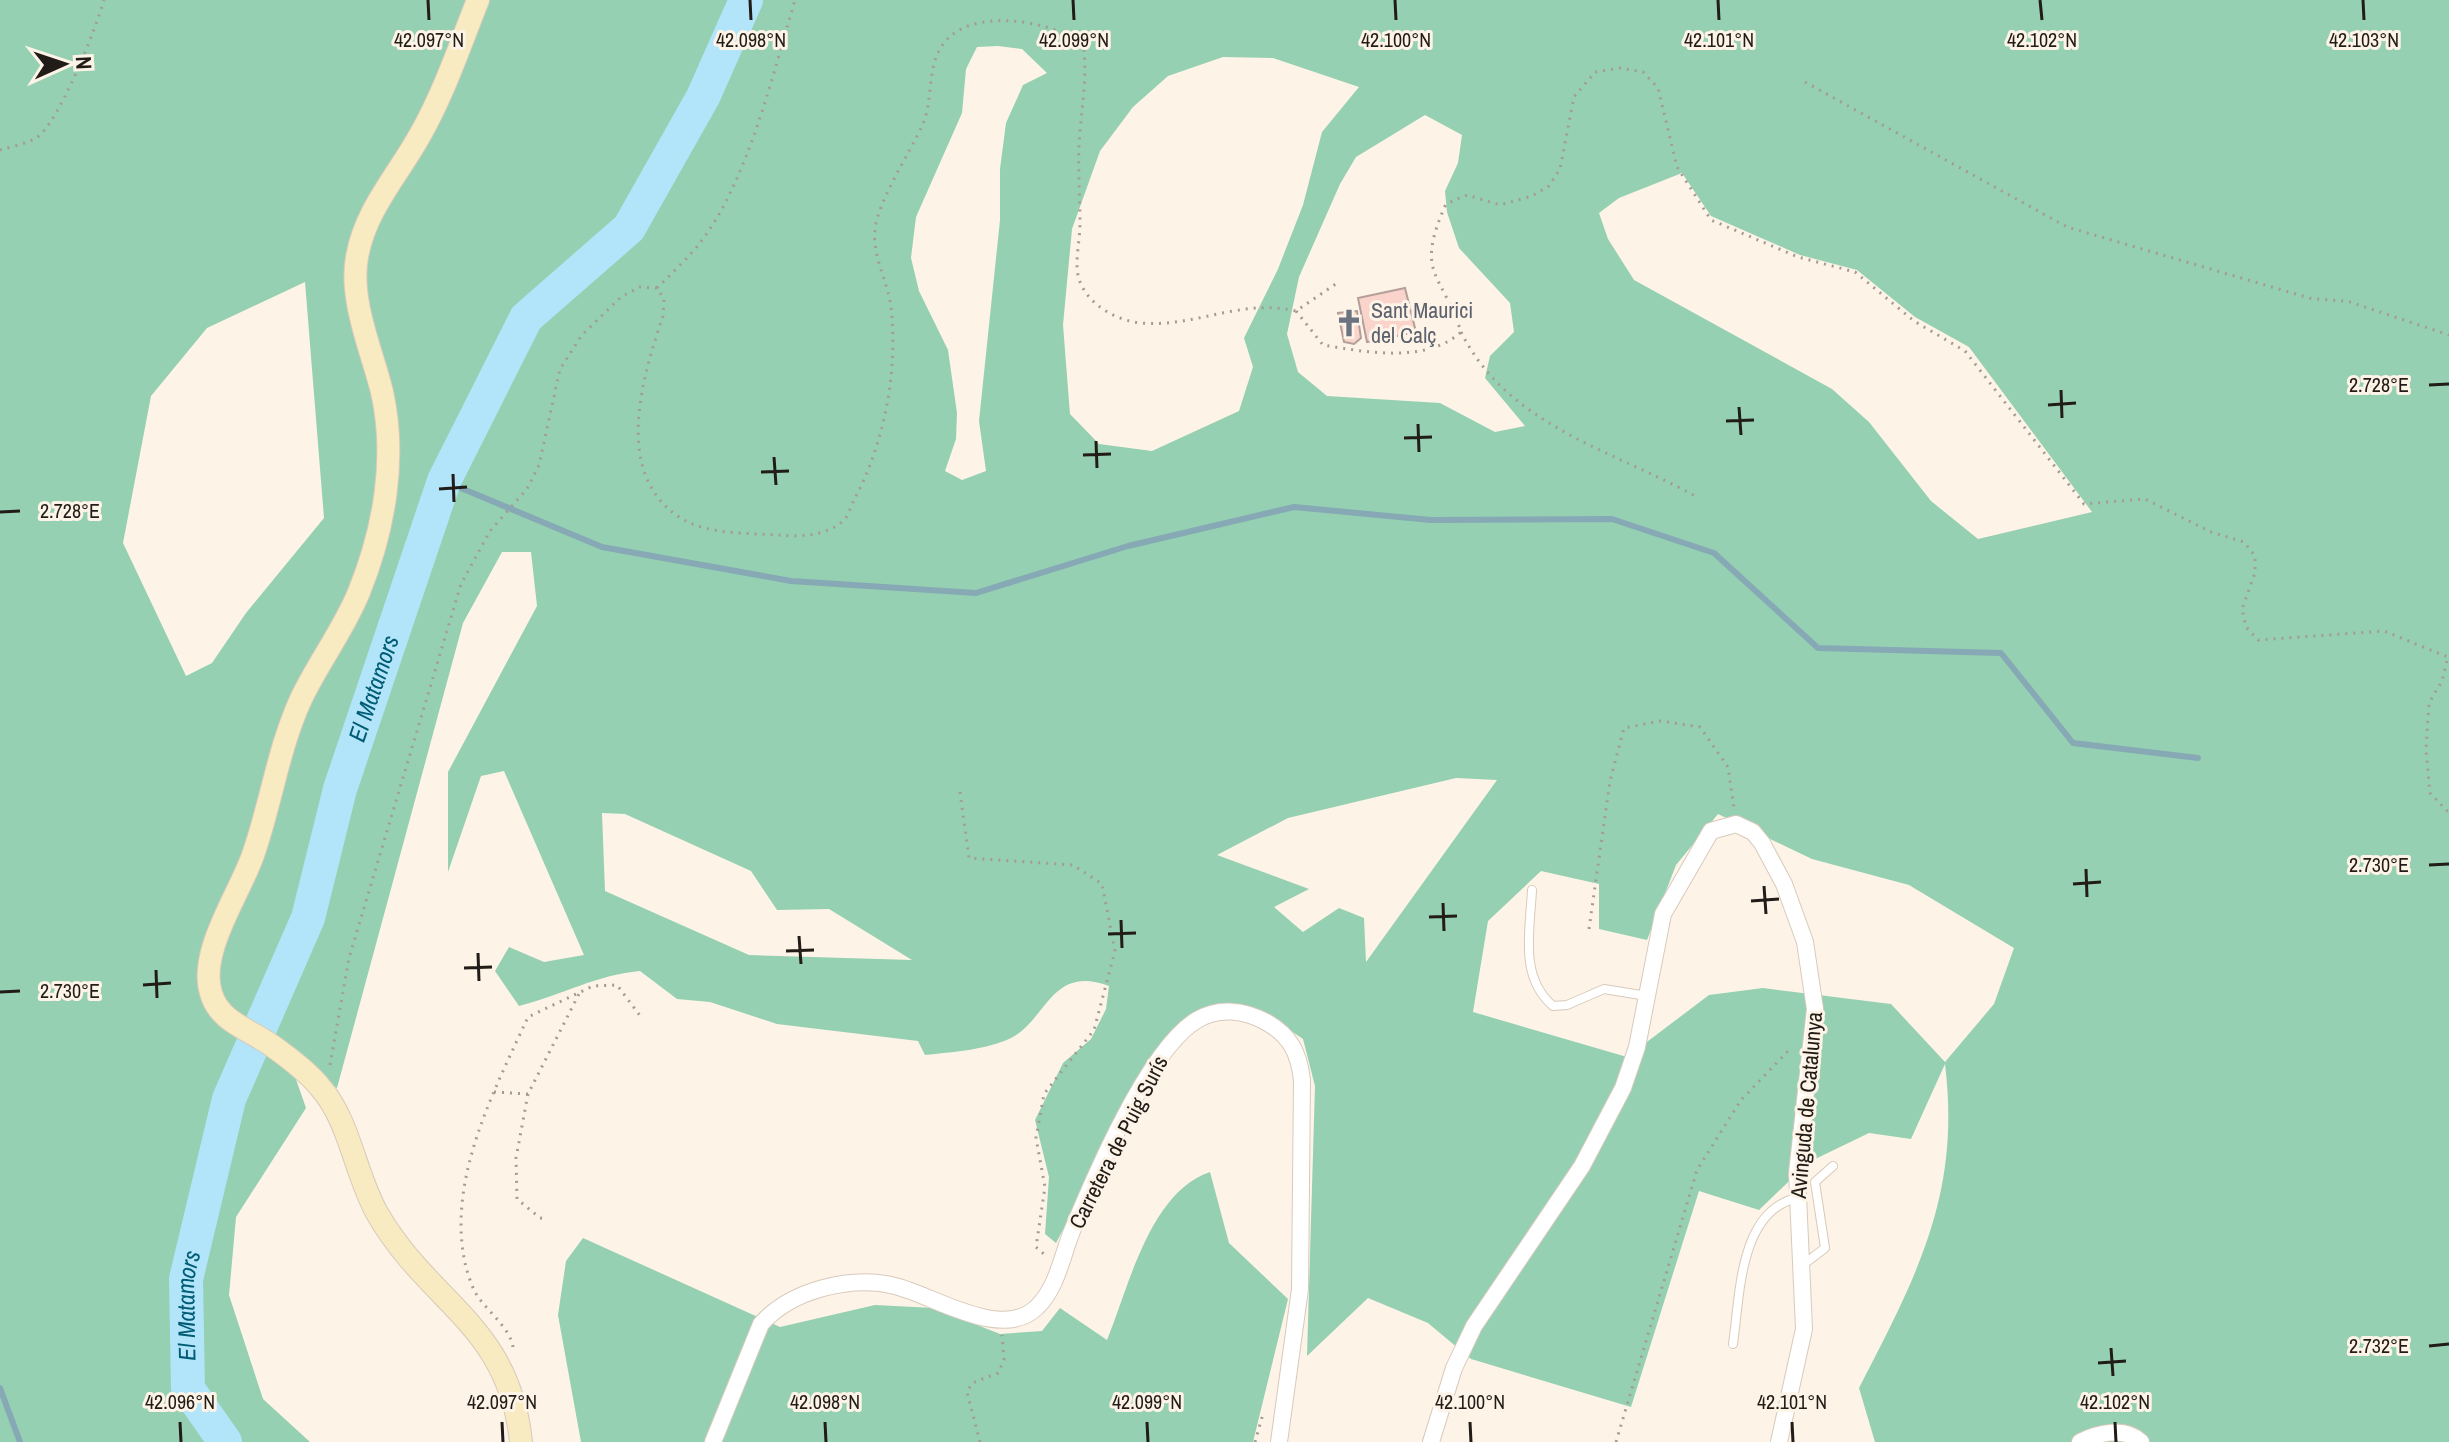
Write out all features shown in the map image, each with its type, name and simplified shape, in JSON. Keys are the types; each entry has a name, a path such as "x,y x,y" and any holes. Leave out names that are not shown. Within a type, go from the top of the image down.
{"street":[{"path":"478,0 420,135 379,197 356,258 360,307 383,398 387,445 387,491 378,539 358,596 299,703 282,750 253,856 216,942 209,969 211,994 227,1020 269,1043 325,1093 369,1197 388,1231 419,1270 481,1334 505,1373 519,1419 521,1442"},
{"path":"1431,1442 1454,1368 1474,1326 1582,1166 1623,1088 1637,1047 1657,932 1668,900 1711,831 1736,824"},
{"name":"Avinguda de Catalunya","path":"1736,824 1753,832 1762,843 1795,912 1811,973 1814,1032 1799,1146 1797,1198 1804,1264 1802,1352 1779,1442"},
{"name":"Carretera de Puig Surís","path":"713,1442 761,1324 770,1314 797,1298 836,1286 882,1284 976,1316 1017,1319 1034,1311 1046,1296 1087,1195 1158,1060 1179,1033 1198,1018 1231,1011 1256,1017 1279,1030 1296,1050 1301,1072 1301,1247 1296,1326 1281,1411 1279,1442"},
{"path":"2080,1442 2092,1435 2127,1433 2141,1442"}],"lane":[{"path":"1532,890 1529,969 1539,994 1553,1006 1567,1005 1604,989 1647,996"},
{"path":"1804,1264 1825,1248 1815,1182 1833,1166"},
{"path":"1733,1344 1744,1270 1756,1227 1782,1201 1797,1198"}],"path":[{"path":"0,150 37,138 48,126 61,106 104,0"},
{"path":"325,1093 349,958 461,584 490,531 527,489 539,465 560,369 582,335 621,297 640,287 657,288 700,243 725,202 763,105 795,0"},
{"path":"657,288 664,299 663,316 641,407 638,448 642,474 653,489 679,517 708,528 806,537 843,521 864,482 883,421 894,357 891,304 874,233 878,215 925,121 940,49 961,29 988,19 1059,28 1083,42 1086,64 1079,145 1078,277 1089,298 1106,312 1139,323 1190,321 1243,307 1274,306 1296,311 1323,345 1367,352 1442,347 1461,332"},
{"path":"1697,497 1574,438 1519,405 1476,361 1430,269 1434,230 1446,204 1467,195 1500,205 1532,196 1549,186 1560,169 1574,97 1595,72 1620,68 1643,72 1658,88 1677,167 1711,220 1798,257 1855,272 1914,321 1965,351 2084,504 2145,499 2211,532 2244,542 2255,556 2255,573 2242,609 2246,627 2258,640 2384,631 2448,657 2442,681 2429,703 2426,750 2430,793 2449,813"},
{"path":"1805,82 2067,227 2313,299 2347,301 2449,335"},
{"path":"1296,311 1340,281"},
{"path":"1589,929 1610,781 1624,728 1660,721 1700,727 1728,767 1736,824"},
{"path":"960,792 969,858 1073,865 1102,884 1115,951 1094,1030 1044,1094 1036,1138 1045,1187 1036,1247 1058,1266"},
{"path":"505,1373 514,1366 513,1342 475,1292 465,1263 462,1223 470,1163 494,1092 528,1017 593,986 617,985 641,1017"},
{"path":"546,1219 540,1218 517,1199 516,1158 528,1094 580,992"},
{"path":"1616,1442 1697,1170 1727,1119 1758,1080 1778,1059 1814,1032"},
{"path":"494,1092 528,1094"},
{"path":"980,1442 967,1392 972,1383 998,1373 1004,1360 1001,1319"}],"green space":[{"path":"0,0 2449,0 2449,1442 1875,1442 1859,1388 1899,1308 1930,1233 1946,1154 1948,1111 1945,1064 1911,1139 1869,1133 1809,1162 1759,1210 1699,1191 1631,1407 1471,1359 1428,1323 1368,1298 1307,1356 1315,1086 1303,1039 1265,1013 1215,1006 1165,1037 1056,1243 1045,1234 1049,1177 1035,1120 1063,1063 1091,1039 1106,1009 1109,986 1090,981 1074,982 1062,988 1023,1030 1011,1038 980,1048 925,1055 918,1041 777,1024 710,1002 677,999 640,971 594,981 519,1006 495,971 509,947 544,962 584,955 504,771 481,776 448,872 448,772 537,606 531,552 502,552 463,623 337,1088 291,1065 306,1108 236,1217 229,1295 263,1399 310,1442 0,1442","holes":["998,46 1022,49 1047,73 1023,85 1006,123 1000,169 1000,220 979,421 986,471 962,480 945,471 956,439 957,413 948,350 919,291 911,258 916,217 962,113 966,69 977,47","1223,57 1273,58 1359,87 1322,132 1303,205 1278,269 1244,338 1253,367 1239,411 1152,451 1099,444 1070,414 1063,325 1072,229 1100,151 1133,107 1168,76","1425,115 1462,135 1458,163 1445,191 1447,212 1459,248 1510,303 1514,332 1490,356 1485,378 1525,426 1495,432 1440,403 1327,396 1298,372 1287,334 1299,277 1340,184 1356,157","1682,173 1711,216 1800,255 1857,270 1915,317 1969,347 2092,512 1978,539 1931,501 1869,422 1832,389 1634,280 1608,239 1599,213 1619,198","305,282 324,518 246,613 212,663 186,676 123,543 151,396 207,328","1456,778 1497,780 1366,962 1364,918 1339,908 1303,932 1274,907 1309,889 1217,855 1288,818","602,813 625,814 751,871 777,910 829,909 912,960 749,955 605,891","1718,814 1812,859 1909,885 2014,948 1994,1004 1945,1062 1891,1004 1763,988 1709,995 1627,1057 1473,1012 1488,921 1541,871 1599,884 1599,929 1647,940 1676,865"]},
{"path":"1210,1172 1229,1243 1288,1299 1253,1442 581,1442 558,1315 566,1261 583,1238 780,1327 875,1305 934,1308 1000,1334 1042,1331 1060,1308 1107,1340 1133,1268 1157,1220 1189,1183"}],"building":[{"path":"1405,288 1416,332 1367,342 1358,298"},
{"name":"Sant Maurici del Calç","path":"1357,311 1361,338 1354,344 1344,342 1338,313"}],"waterway":[{"name":"El Matamors","path":"225,1442 188,1389 186,1279 229,1099 308,918 340,789 444,481 526,318 629,228 703,97 746,0"},
{"path":"444,481 602,547 791,581 976,593 1128,546 1294,507 1431,520 1612,519 1714,553 1818,648 2001,653 2073,743 2198,758"},
{"path":"0,1388 20,1442"}],"place":[{"name":"Sant Maurici del Calç","path":"1349,323"}]}
